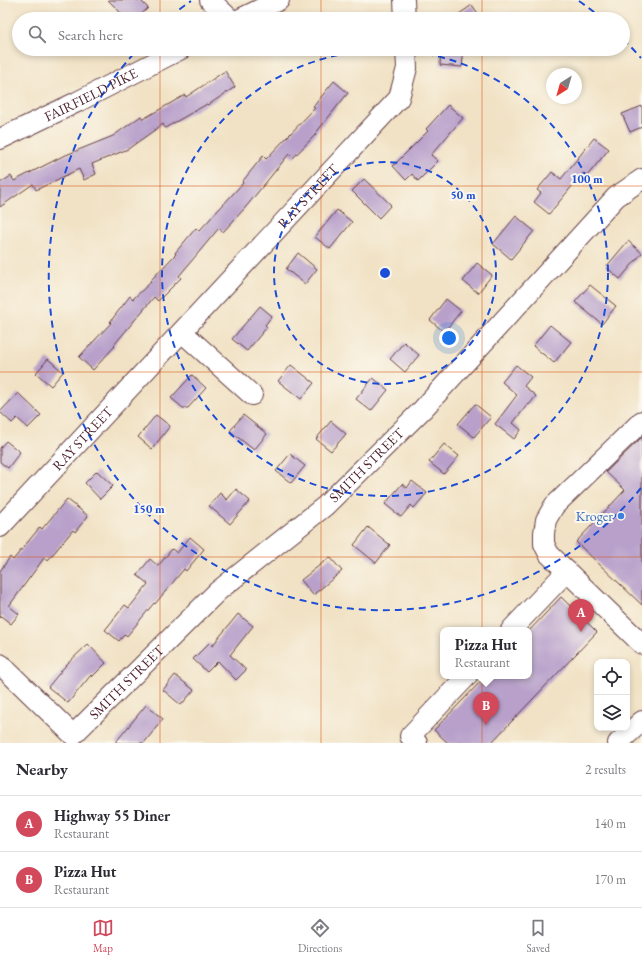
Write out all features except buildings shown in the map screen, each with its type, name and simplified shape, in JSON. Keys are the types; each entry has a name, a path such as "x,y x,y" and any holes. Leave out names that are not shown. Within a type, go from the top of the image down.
{"street":[{"path":"210,0 223,12"},
{"path":"254,12 278,0"},
{"path":"404,0 405,12"},
{"name":"FAIRFIELD PIKE","path":"0,139 167,56"},
{"name":"RAY STREET","path":"0,527 399,98 406,68 406,56"},
{"name":"SMITH STREET","path":"0,664 73,735 218,591 325,506 423,409 616,197 642,178"},
{"path":"182,332 252,395"},
{"path":"642,421 554,506 546,520 544,533 544,544 549,554 642,644"},
{"path":"514,627 567,571"},
{"path":"417,743 410,736 464,679"},
{"path":"625,740 642,721"}],"place":[{"name":"Kroger","path":"621,516"},
{"name":"Highway 55 Diner","path":"581,632"},
{"name":"Pizza Hut","path":"486,725"}]}
